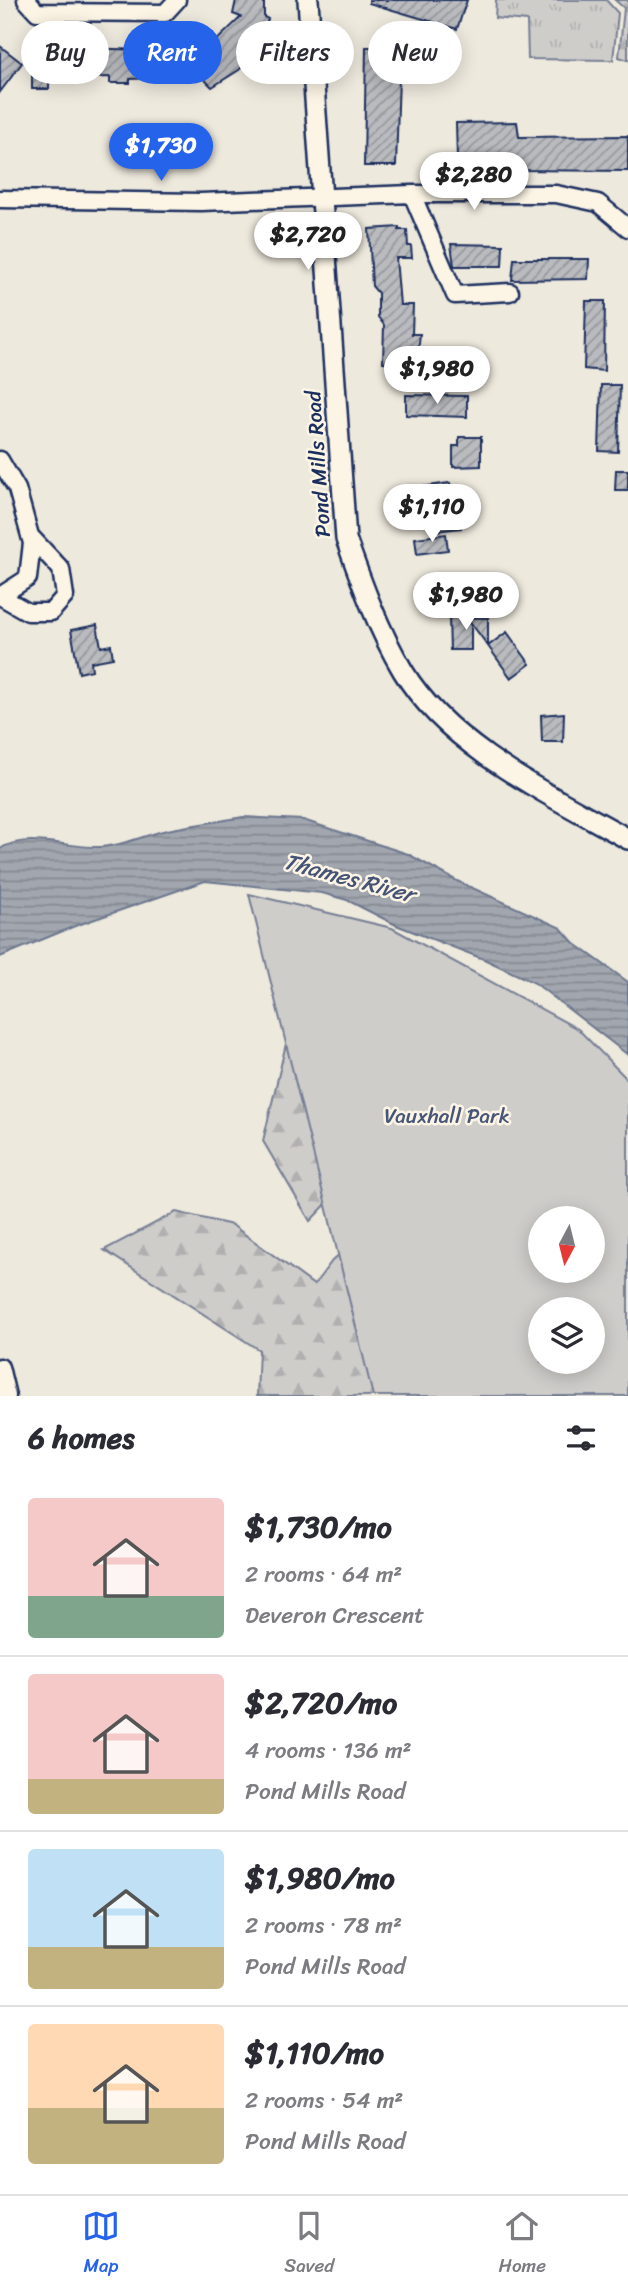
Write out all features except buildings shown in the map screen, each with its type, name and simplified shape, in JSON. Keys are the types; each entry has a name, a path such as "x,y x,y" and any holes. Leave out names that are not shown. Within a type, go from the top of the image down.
{"main road":[{"name":"Pond Mills Road","path":"308,0 346,539 375,619 404,674 447,724 520,778 628,839"}],"street":[{"path":"26,0 37,12 72,15 165,13 177,0"},
{"path":"412,194 455,295 510,292"},
{"path":"0,199 201,202 412,194 556,194 598,203 628,228"},
{"path":"0,460 17,489 31,537 28,578 0,596 28,612 51,612 65,596 61,569 31,537"},
{"path":"0,1367 7,1396"}],"green space":[{"path":"496,0 606,0 618,13 613,60 528,59 527,21 495,18"},
{"path":"615,0 628,0 628,60 619,57 624,8"},
{"name":"Vauxhall Park","path":"249,894 392,928 578,1029 628,1080 628,1396 373,1396"},
{"path":"290,1027 624,1166 628,1369 531,1396 257,1396 259,1350 104,1250 176,1212 232,1225 314,1285 332,1261 376,1221 354,1175 310,1221 263,1141"}],"water":[{"name":"Thames River","path":"243,817 303,820 408,854 457,881 561,928 574,943 628,982 628,1055 535,983 486,960 396,925 347,900 322,893 205,881 75,926 0,957 0,849 23,841 89,847 109,846 163,831"}]}
